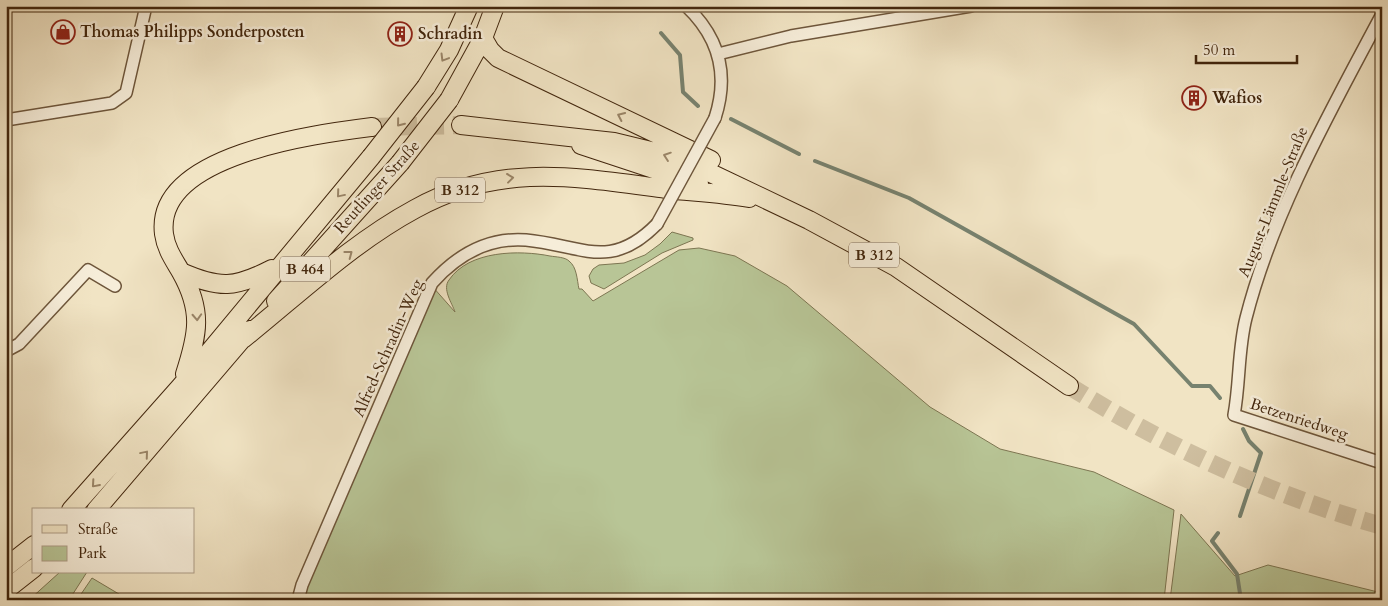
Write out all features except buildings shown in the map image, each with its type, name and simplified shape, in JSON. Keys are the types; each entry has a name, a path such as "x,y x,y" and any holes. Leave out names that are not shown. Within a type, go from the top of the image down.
{"main road":[{"name":"Reutlinger Straße","path":"73,508 181,386 371,157 426,87 449,50 470,6"},
{"name":"Reutlinger Straße","path":"98,508 242,339 400,163 449,100 483,38 495,6"},
{"name":"B 312","path":"483,38 490,50 498,58 719,164 776,204"},
{"name":"B 312","path":"461,125 614,142 655,152 700,168 776,204 896,267 1069,386"},
{"path":"181,386 194,347 198,327 197,310 181,272 169,252 164,234 168,209 173,197 185,182 203,170 248,152 316,135 372,127"},
{"name":"B 312","path":"553,135 723,193"},
{"name":"B 312","path":"242,339 325,272 392,222 439,197 484,182 510,178 553,176 723,193 776,204"},
{"path":"181,272 216,284 234,284 247,282 280,265"},
{"path":"6,567 32,547"},
{"path":"6,590 32,570"}],"street":[{"path":"6,120 112,103 126,93 146,6"},
{"path":"686,6 702,22 718,54 791,36 970,6"},
{"name":"August-Lämmle-Straße","path":"1234,415 1242,337 1258,279 1306,159 1382,14"},
{"name":"Alfred-Schradin-Weg","path":"298,600 302,585 432,283 448,265 474,249 503,241 526,240 582,252 606,253 634,244 657,224 715,118 722,94 718,54"},
{"path":"6,352 19,344 88,270 115,286"},
{"name":"Betzenriedweg","path":"1234,415 1382,463"}],"green space":[{"path":"672,232 693,238 693,240 662,253 604,289 591,283 589,276 593,269 599,265 624,263 645,255"},
{"path":"699,248 735,256 787,286 930,407 1000,449 1094,472 1174,510 1164,600 300,600 432,286 455,312 448,296 447,284 458,270 469,263 496,254 538,254 563,258 569,261 575,270 579,289 582,289 593,301 679,250"},
{"path":"1181,514 1235,576 1268,565 1382,593 1382,600 1170,600"},
{"path":"58,574 86,574 69,600 29,600"},
{"path":"92,578 129,600 77,600"}],"waterway":[{"path":"661,33 680,55 683,92 698,106"},
{"path":"731,119 799,154"},
{"path":"815,161 909,198 1134,324 1192,386 1210,386 1220,398"},
{"path":"1240,516 1261,453 1249,441 1243,429"},
{"path":"1218,533 1212,541 1237,574 1241,600"}],"tunnel":[{"path":"372,127 461,125"},
{"path":"1069,386 1144,429 1220,467 1300,500 1382,526"}],"place":[{"name":"Thomas Philipps Sonderposten","path":"63,32"},
{"name":"Schradin","path":"400,34"},
{"name":"Wafios","path":"1194,98"}]}
